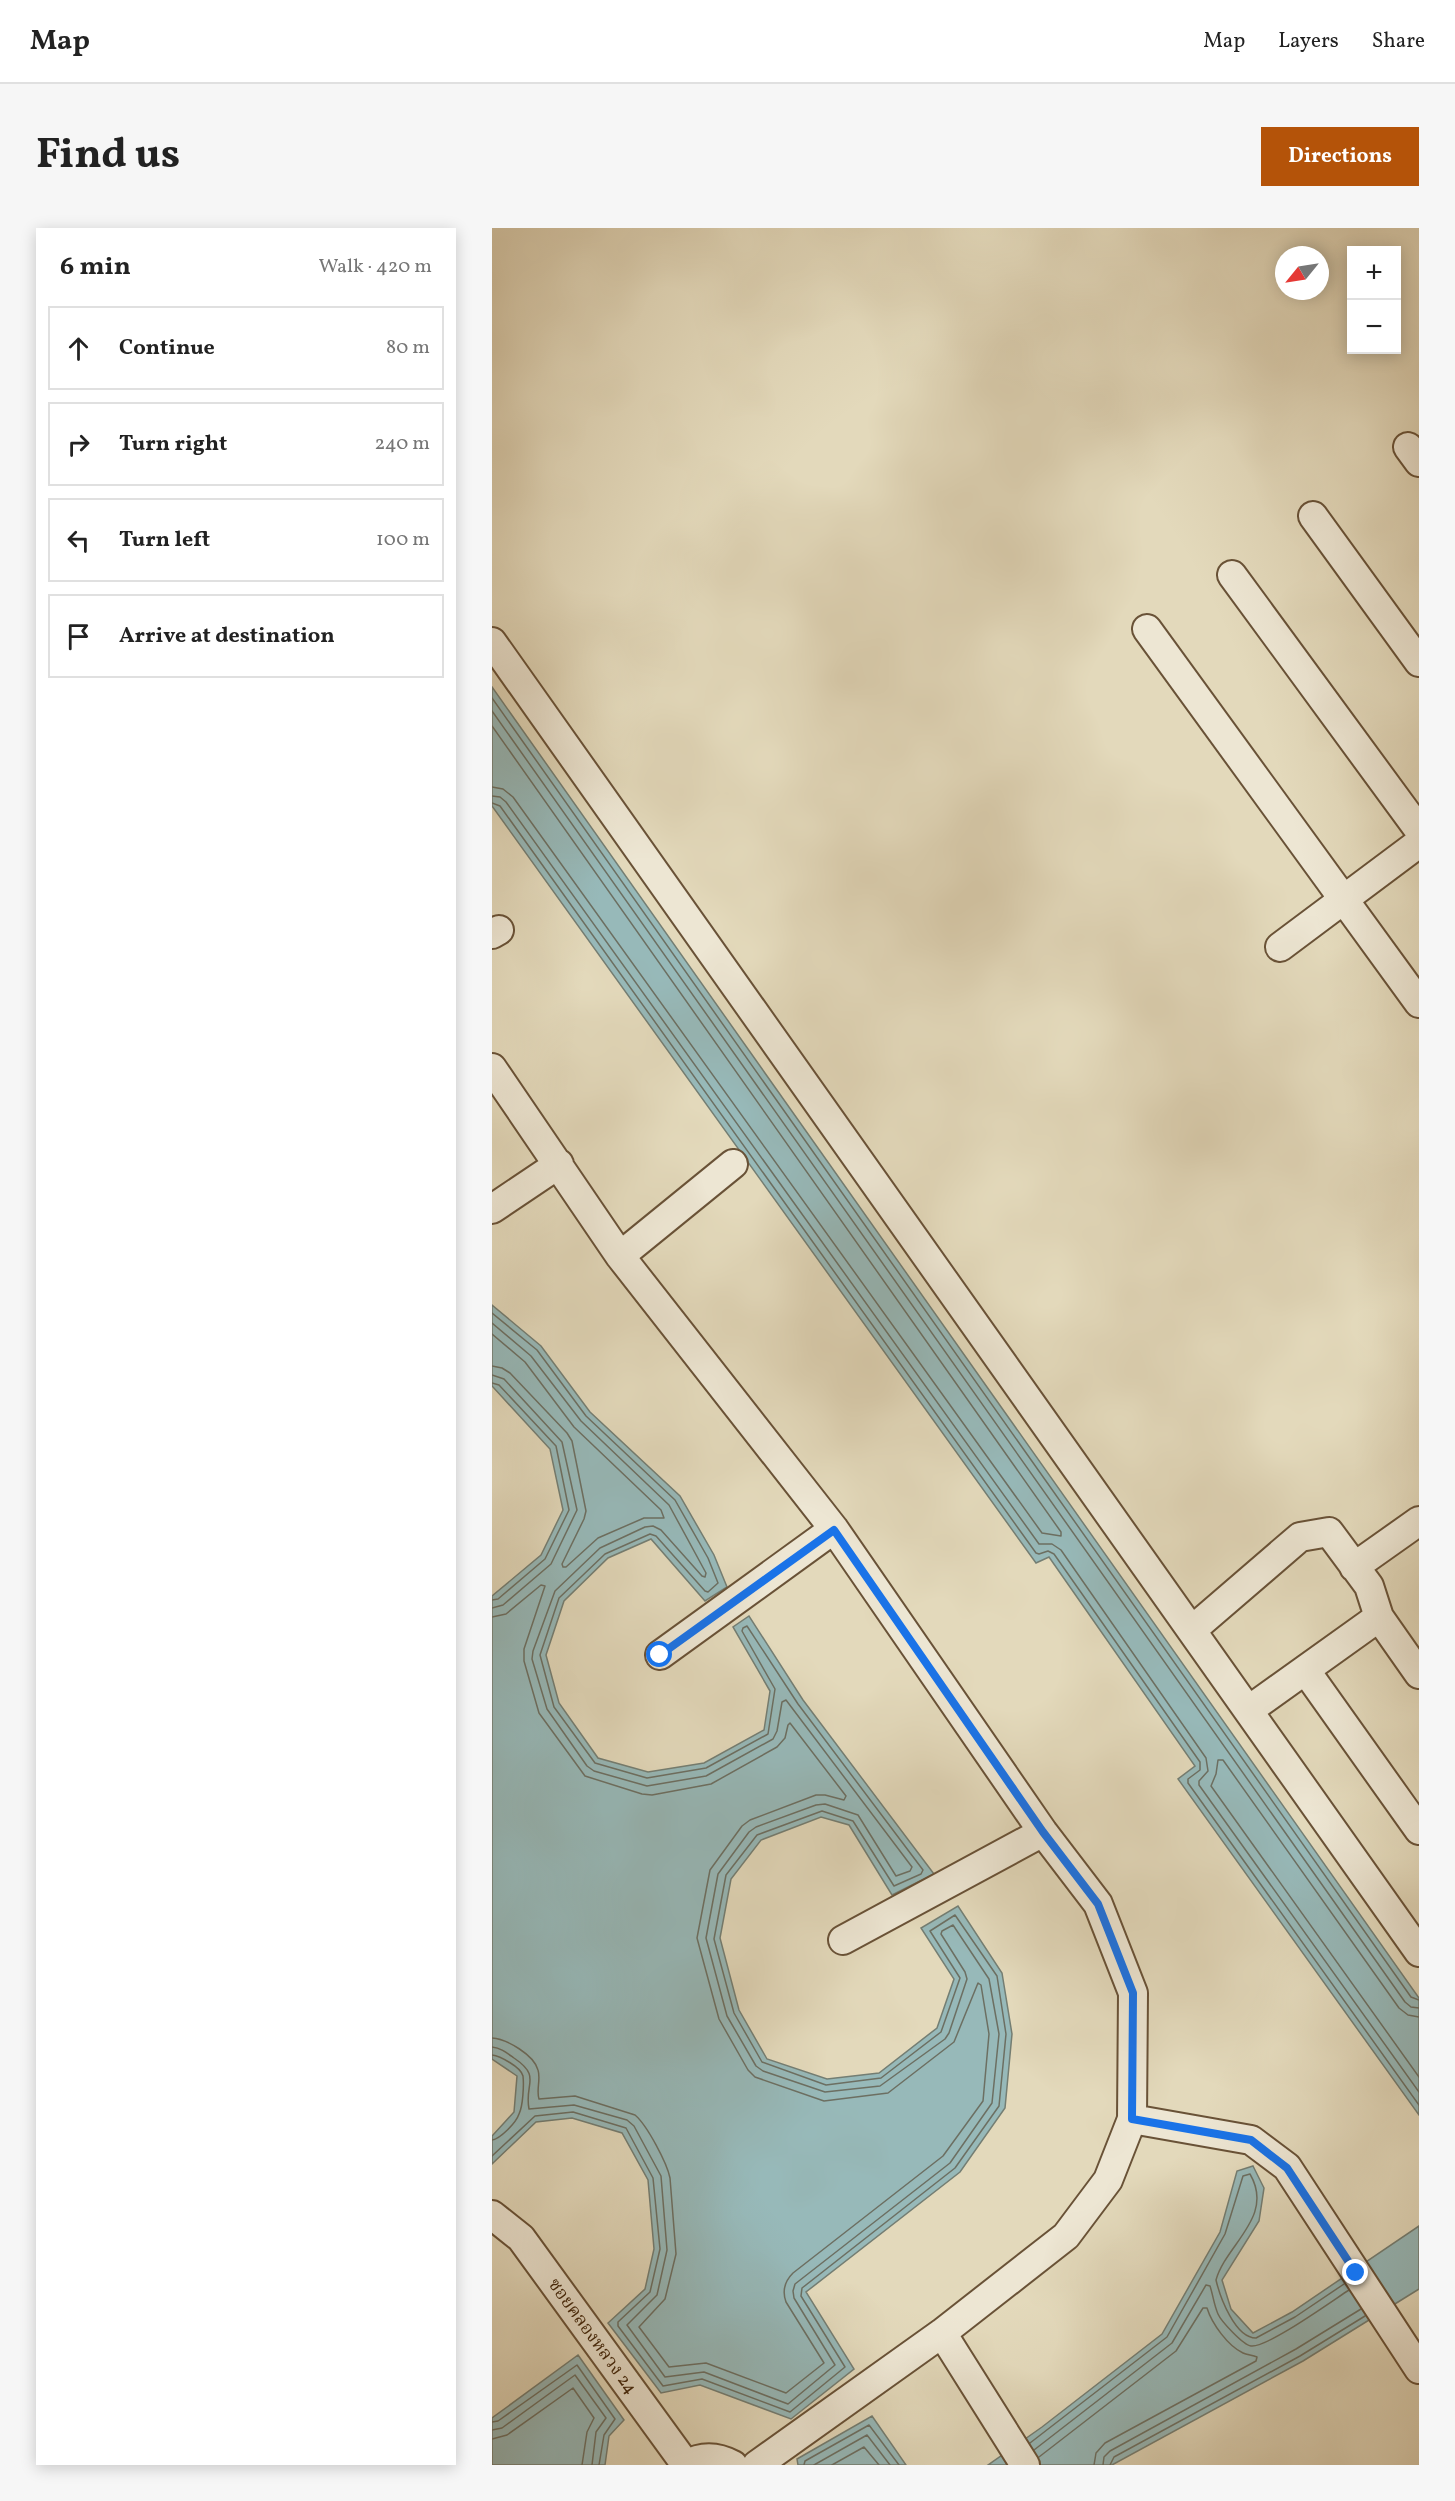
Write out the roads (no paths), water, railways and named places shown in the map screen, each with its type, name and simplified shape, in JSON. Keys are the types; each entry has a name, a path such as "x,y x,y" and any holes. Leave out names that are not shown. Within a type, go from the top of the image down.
{"street":[{"path":"1313,516 1419,662"},
{"path":"1232,575 1419,830"},
{"path":"1147,629 1419,1002"},
{"path":"492,642 1419,1952"},
{"path":"1280,947 1419,843"},
{"path":"492,1068 560,1164 620,1256 834,1530 1043,1832 1098,1904 1133,1993 1132,2119 1108,2180 1066,2236 942,2333 757,2465"},
{"path":"492,1209 560,1164"},
{"path":"620,1256 733,1164"},
{"path":"1354,1567 1419,1521"},
{"path":"660,1655 834,1530"},
{"path":"1192,1630 1300,1537 1329,1532 1369,1586 1379,1617 1419,1674"},
{"path":"1249,1710 1379,1617"},
{"path":"1306,1671 1419,1830"},
{"path":"843,1940 1043,1832"},
{"path":"1132,2119 1251,2140 1287,2168 1419,2369"},
{"name":"ซอยคลองหลวง 24","path":"492,2215 521,2238 686,2465 697,2459 710,2457 733,2465"},
{"path":"942,2333 1025,2465"}],"water":[{"path":"492,687 1419,1998 1419,2115 1178,1779 1195,1766 1049,1557 1036,1563 492,806"},
{"path":"492,1305 541,1346 590,1412 680,1496 714,1555 727,1587 705,1601 651,1539 608,1558 564,1601 546,1655 559,1703 598,1758 648,1772 704,1763 764,1730 770,1691 733,1627 749,1616 803,1700 934,1874 892,1895 849,1825 821,1817 761,1840 731,1879 720,1938 739,2010 767,2059 827,2079 879,2073 937,2028 954,1979 921,1928 958,1906 1002,1973 1012,2034 1005,2108 960,2172 806,2292 854,2369 791,2419 700,2385 661,2393 608,2323 645,2289 654,2249 648,2180 622,2133 572,2118 536,2122 492,2164 492,2136 514,2112 517,2076 492,2059 492,1596 541,1555 563,1510 550,1449 492,1386"},
{"path":"1253,2166 1264,2188 1259,2221 1222,2280 1231,2309 1253,2333 1292,2312 1419,2226 1419,2289 1303,2361 1112,2465 988,2465 1042,2427 1162,2334 1220,2232 1237,2171"},
{"path":"578,2355 624,2420 609,2436 605,2465 492,2465 492,2418"},
{"path":"872,2416 906,2465 798,2465 797,2459"}]}
